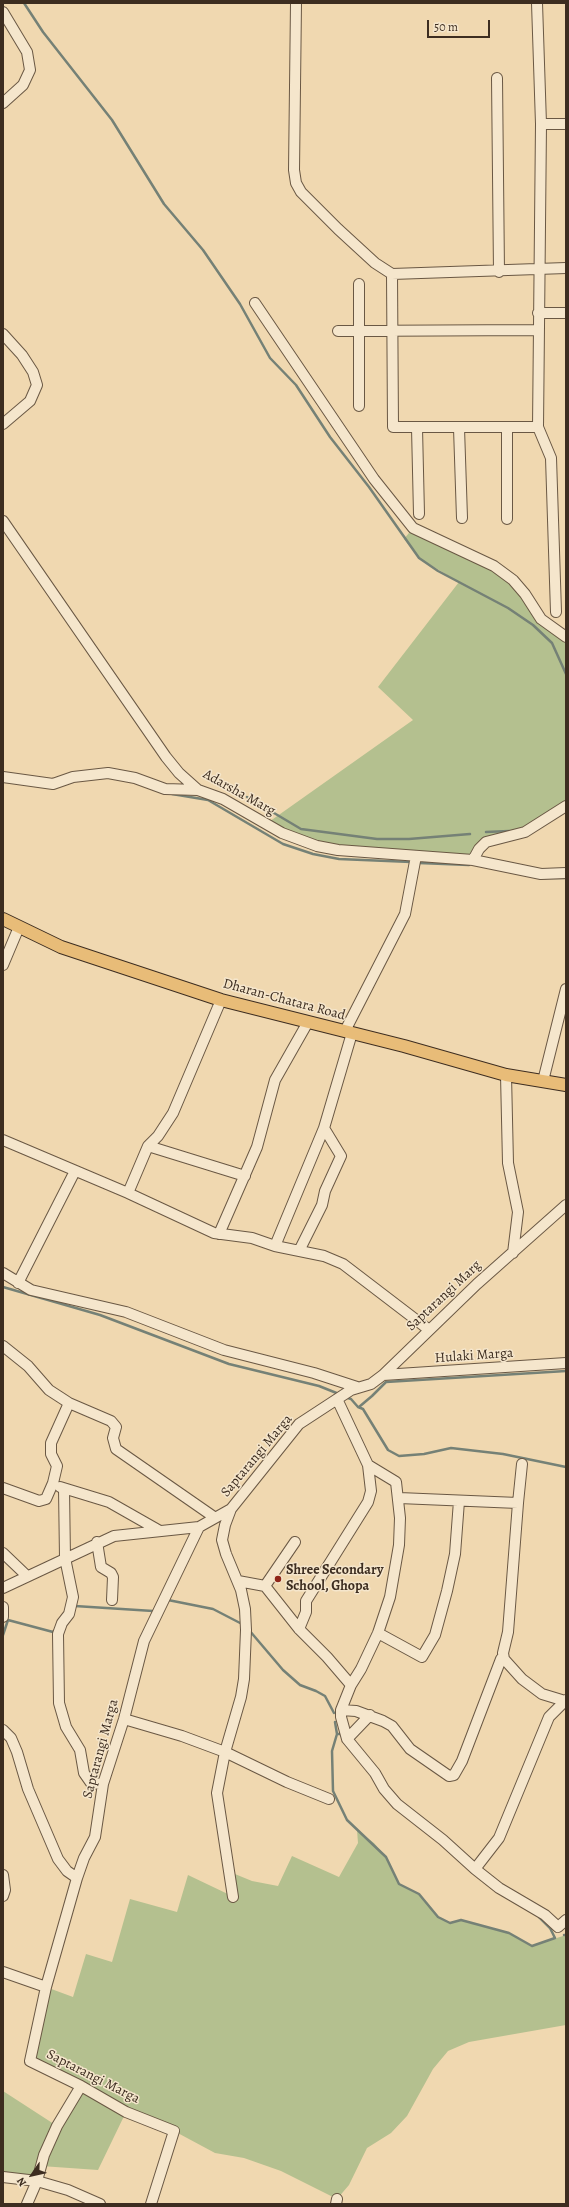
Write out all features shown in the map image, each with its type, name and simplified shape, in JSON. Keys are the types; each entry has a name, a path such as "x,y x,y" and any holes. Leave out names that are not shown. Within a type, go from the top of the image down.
{"main road":[{"name":"Dharan-Chatara Road","path":"3,919 61,947 102,962 221,1000 348,1032 506,1075 566,1085"}],"street":[{"path":"296,3 294,170 296,183 301,192 338,229 375,263 392,274 499,272 566,268"},
{"path":"537,3 541,124 540,269 537,330 538,427 551,458 556,612"},
{"path":"3,12 27,52 30,70 23,85 3,103"},
{"path":"497,78 499,272"},
{"path":"541,124 566,124"},
{"path":"392,274 393,427 538,427"},
{"path":"359,284 359,406"},
{"path":"255,303 374,479 413,528 494,566 513,580 526,594 541,619 566,637"},
{"path":"538,313 566,313"},
{"path":"338,331 537,330"},
{"path":"3,334 22,355 33,372 37,385 30,402 3,424"},
{"path":"417,428 419,514"},
{"path":"459,428 462,518"},
{"path":"506,428 507,519"},
{"name":"Adarsha Marg","path":"3,521 166,757 179,773 198,790 223,799 282,833 311,844 338,850 473,860 496,863 541,874 566,874"},
{"path":"3,777 53,784 73,777 108,773 135,778 165,789 198,790"},
{"path":"473,860 479,849 486,842 525,832 566,806"},
{"path":"275,1246 324,1128 348,1032 405,914 416,856"},
{"path":"3,965 19,927"},
{"path":"543,1081 566,989"},
{"path":"128,1193 148,1146 158,1136 173,1113 221,1000"},
{"path":"219,1234 245,1176 256,1147 275,1080 308,1022"},
{"path":"506,1075 508,1163 518,1212 513,1253"},
{"path":"299,1251 322,1205 325,1191 341,1156 324,1128"},
{"path":"3,1140 128,1193 219,1234 252,1238 275,1246 324,1256 343,1264 428,1329"},
{"path":"148,1146 245,1176"},
{"path":"18,1283 75,1171"},
{"name":"Saptarangi Marg","path":"339,1398 354,1388 371,1384 383,1375 428,1329 566,1205"},
{"path":"3,1273 31,1290 126,1312 224,1350 314,1373 354,1388"},
{"path":"3,1346 28,1366 49,1390 70,1403 111,1421 116,1427 113,1438 116,1449 214,1517"},
{"name":"Hulaki Marga","path":"383,1375 566,1363"},
{"path":"299,1629 306,1612 306,1601 308,1596 368,1502 370,1491 368,1465 339,1398"},
{"name":"Saptarangi Marga","path":"151,2204 174,2131 126,2112 81,2086 30,2061 46,1987 77,1878 84,1858 95,1837 104,1784 124,1719 144,1640 199,1527 214,1517 231,1509 300,1424 339,1398"},
{"path":"3,1488 39,1501 46,1499 53,1483 57,1466 51,1454 51,1443 70,1403"},
{"path":"522,1464 508,1632 503,1652 504,1659 522,1679 542,1694 566,1700"},
{"path":"368,1465 396,1482 399,1498 400,1545 396,1572 378,1633 364,1663 351,1685 342,1710 341,1717 347,1739 375,1773 384,1789 397,1804 443,1840 475,1869 499,1888 545,1915 558,1927 566,1920"},
{"path":"53,1483 64,1489 109,1502 160,1531"},
{"path":"64,1489 65,1558 73,1597 69,1614 62,1623 58,1634 59,1703 66,1728 80,1750 84,1773 91,1783 104,1784"},
{"path":"399,1498 518,1503"},
{"path":"378,1633 422,1657 434,1635 447,1591 455,1554 459,1501"},
{"path":"231,1509 224,1525 222,1540 226,1554 238,1581 246,1626 242,1697 225,1752 217,1803 226,1842 232,1897"},
{"path":"3,1588 97,1542 114,1536 199,1527"},
{"path":"97,1542 101,1567 111,1573 113,1577 112,1600"},
{"path":"266,1586 296,1542"},
{"path":"3,1553 27,1576"},
{"path":"238,1581 266,1586 299,1629 327,1657 351,1685"},
{"path":"3,1607 3,1617"},
{"path":"342,1710 370,1714 392,1726 410,1748 449,1776 454,1775 462,1761 501,1659 504,1659"},
{"path":"475,1869 498,1838 549,1717 566,1700"},
{"path":"347,1739 370,1714"},
{"path":"124,1719 182,1736 225,1752 287,1782 329,1799"},
{"path":"3,1730 11,1738 17,1752 28,1789 58,1859 67,1871 77,1878"},
{"path":"3,1874 5,1890 3,1896"},
{"path":"3,1972 46,1987"},
{"path":"27,2204 37,2181 44,2155 57,2126 81,2086"},
{"path":"3,2177 37,2181 68,2190 100,2204"}],"green space":[{"path":"413,528 494,566 541,619 566,637 566,806 525,832 495,838 473,860 338,850 266,824 413,720 378,687 459,582 419,558 404,539"},
{"path":"357,1830 374,1843 386,1857 399,1884 419,1894 438,1917 450,1923 461,1920 509,1933 532,1946 566,1935 566,2025 469,2042 448,2051 433,2069 407,2116 391,2133 367,2148 349,2185 337,2199 281,2171 244,2158 215,2153 174,2131 126,2112 98,2170 41,2166 37,2181 3,2177 3,2091 57,2126 81,2086 30,2061 46,1987 73,1997 86,1954 112,1962 130,1899 177,1912 188,1875 232,1896 230,1872 252,1881 278,1886 292,1856 339,1877 358,1843"}],"waterway":[{"path":"24,3 43,32 112,120 164,204 203,250 240,304 270,358 296,385 330,437 369,487 419,558 438,571 508,608 533,625 552,643 566,674"},
{"path":"172,794 208,800 283,844 313,854 339,859 411,862"},
{"path":"247,797 301,829 377,839 409,839 470,834"},
{"path":"486,832 509,831"},
{"path":"419,863 469,865"},
{"path":"542,878 566,878"},
{"path":"3,1287 100,1315 229,1364 319,1386 339,1394"},
{"path":"359,1407 386,1382 566,1371"},
{"path":"345,1397 351,1399 358,1407 363,1409 388,1450 399,1456 424,1454 451,1448 503,1454 566,1467"},
{"path":"168,1600 213,1609 242,1624"},
{"path":"75,1606 153,1611"},
{"path":"3,1635 8,1620 53,1632 55,1630"},
{"path":"249,1630 283,1670 300,1685 325,1696 334,1713"},
{"path":"335,1722 337,1734 332,1751 333,1791 347,1820 386,1857 399,1884 419,1894 438,1917 450,1923 461,1920 509,1933 532,1946 555,1938 550,1928 539,1917"},
{"path":"337,1734 341,1734 342,1736"}],"place":[{"name":"Shree Secondary School, Ghopa","path":"278,1579"}]}
